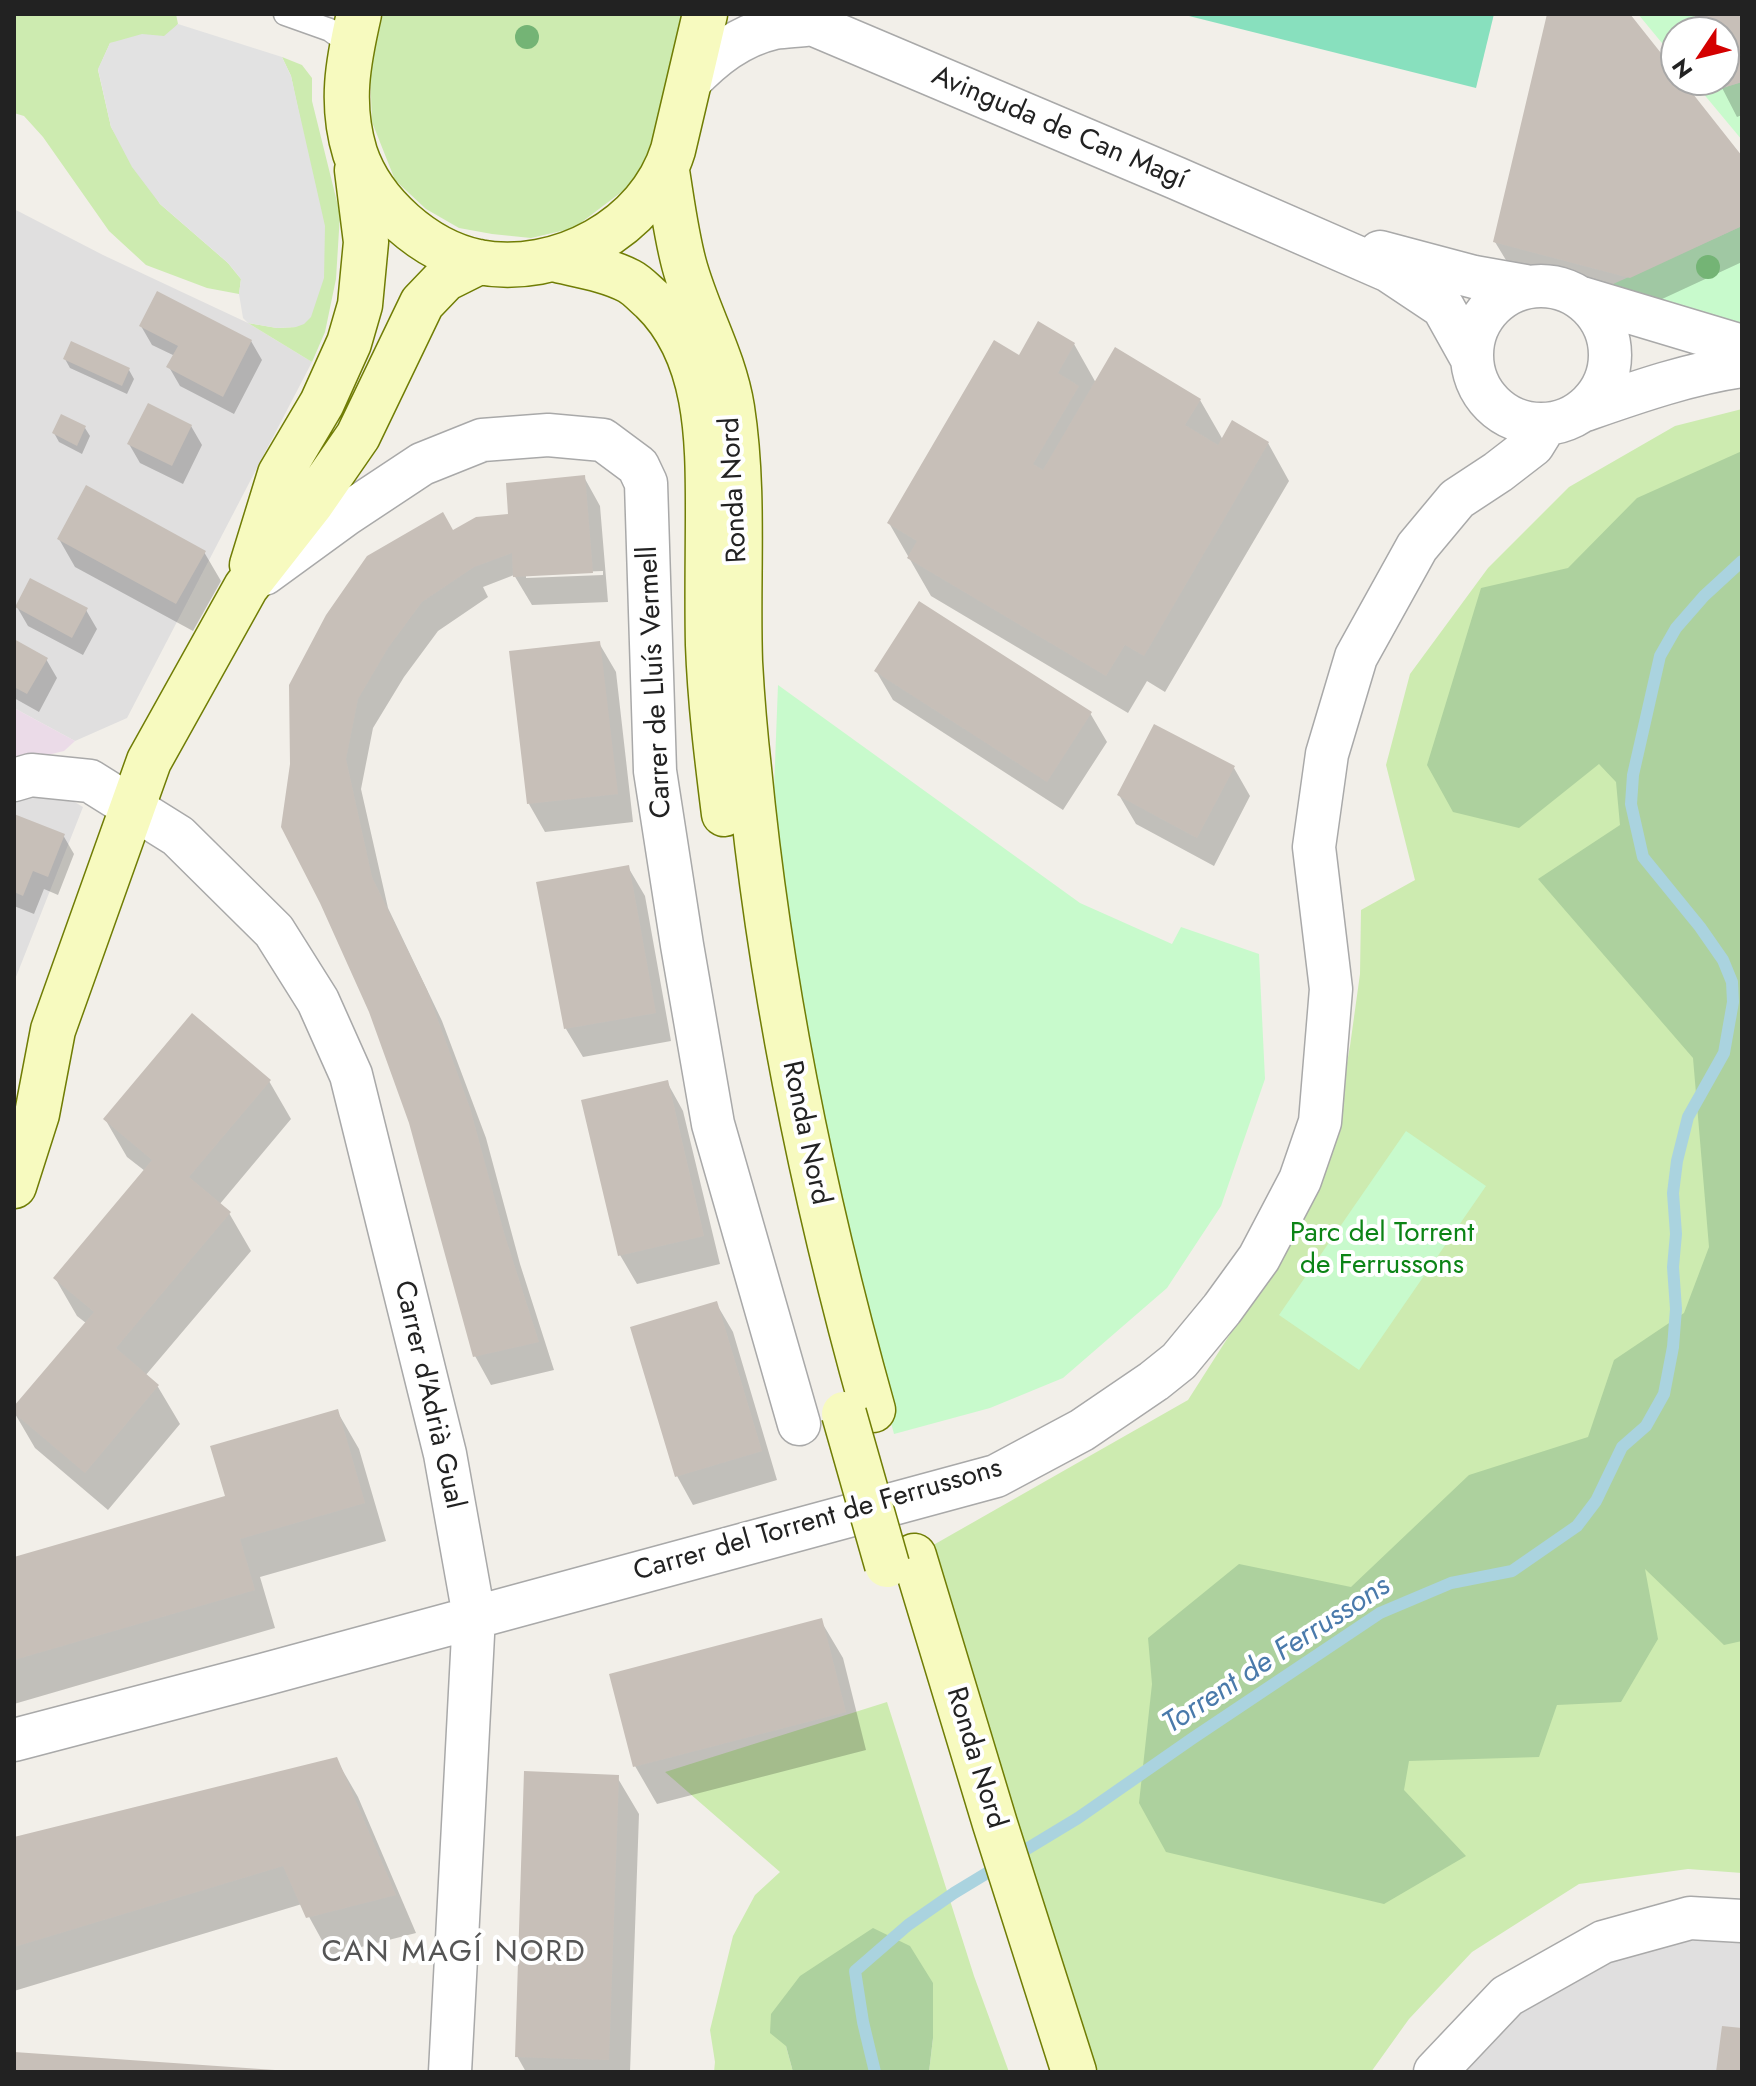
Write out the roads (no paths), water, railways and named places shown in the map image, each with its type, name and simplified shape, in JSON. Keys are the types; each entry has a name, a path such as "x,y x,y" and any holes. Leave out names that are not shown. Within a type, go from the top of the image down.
{"main road":[{"path":"355,151 375,192 398,220 440,247 479,262 533,263 584,249 635,212 667,171 705,14"},
{"path":"246,587 280,474 322,403 349,343 360,305 366,242 346,101 346,77 355,30"},
{"name":"Ronda Nord","path":"667,171 684,265 720,359 732,406 739,490 740,661 765,907 792,1071 858,1412"},
{"name":"Ronda Nord","path":"553,259 630,281 654,302 671,323 690,359 702,400 708,450 708,645 714,731 740,944 776,1142 1003,1899 1045,2072"},
{"path":"14,1186 37,1114 53,1030 149,761 246,587 311,504 358,436 422,303 445,279 479,262"},
{"path":"14,1082 53,1030"},
{"name":"Ronda Nord","path":"1003,1899 1074,2072"}],"street":[{"name":"Avinguda de Can Magí","path":"689,82 737,41 806,19 1389,271 1443,307 1472,359"},
{"name":"Avinguda de Can Magí","path":"1305,235 1474,277 1525,286"},
{"path":"1742,346 1582,298 1559,287 1525,286 1503,295 1481,316 1474,330 1472,359 1481,392 1503,414 1522,422 1564,418 1648,389 1742,366"},
{"path":"1564,418 1595,398 1607,377 1609,340 1598,315 1582,298"},
{"name":"Carrer del Torrent de Ferrussons","path":"14,1740 996,1476 1082,1430 1179,1361 1259,1258 1300,1180 1320,1122 1331,989 1314,847 1327,754 1356,657 1417,547 1457,499 1498,472 1564,418"},
{"name":"Carrer de Lluís Vermell","path":"246,587 422,464 482,440 548,435 603,440 638,466 646,483 655,771 707,1094 799,1424"},
{"name":"Carrer d'Adrià Gual","path":"14,780 31,775 90,781 178,836 274,931 318,1001 351,1075 445,1454 474,1616 450,2072"},
{"path":"1435,2072 1507,1996 1603,1942 1690,1918 1742,1921"}],"lane":[{"path":"285,14 330,30 355,30"}],"waterway":[{"name":"Torrent de Ferrussons","path":"875,2072 855,1971 908,1925 954,1893 1078,1818 1380,1613 1451,1583 1512,1571 1577,1526 1596,1501 1622,1447 1646,1426 1664,1394 1673,1347 1676,1309 1673,1193 1677,1161 1688,1117 1724,1053 1733,1002 1732,982 1723,960 1643,857 1631,804 1633,775 1660,656 1676,628 1704,596 1742,561"}],"district":[{"name":"CAN MAGÍ NORD","path":"454,1954"}],"park label":[{"name":"Parc del Torrent de Ferrussons","path":"1382,1250"}]}
